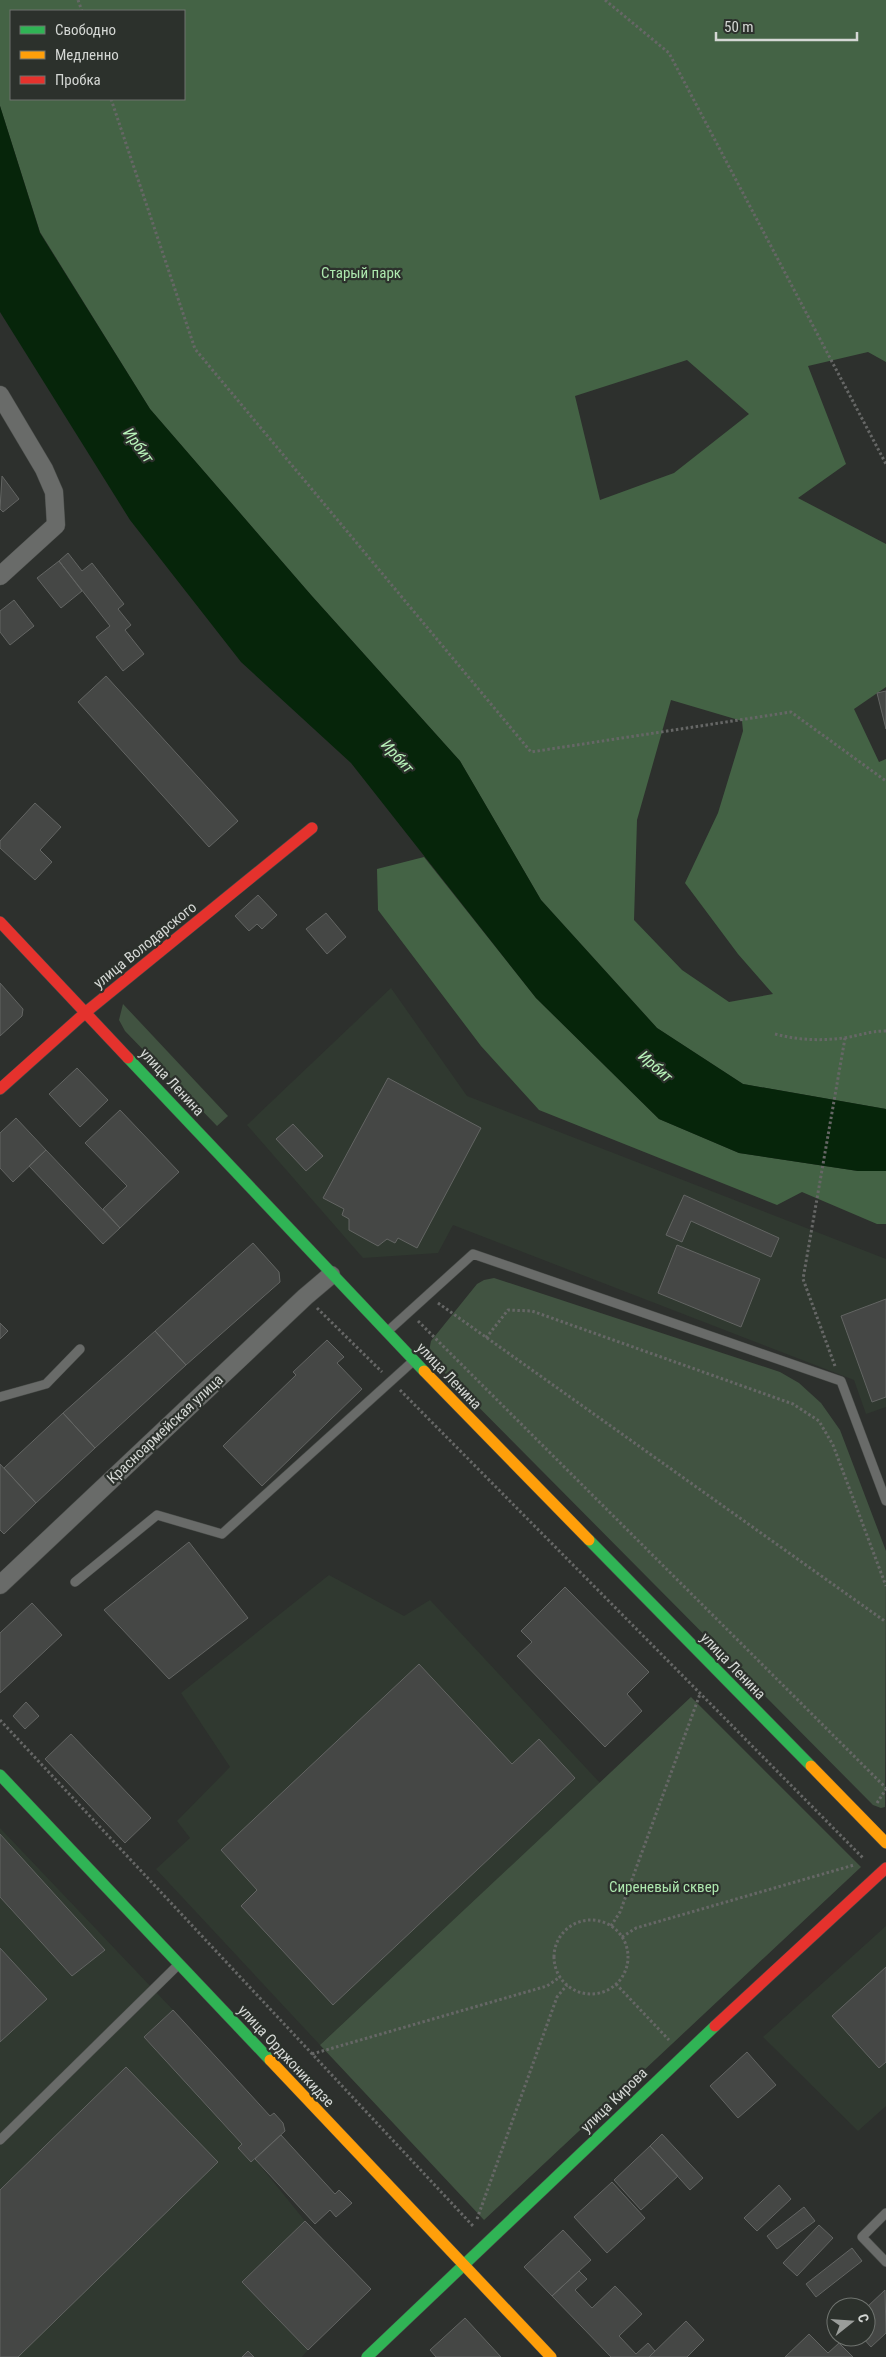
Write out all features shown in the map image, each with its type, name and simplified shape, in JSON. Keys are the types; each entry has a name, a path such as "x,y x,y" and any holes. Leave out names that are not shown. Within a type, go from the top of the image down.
{"main road":[{"name":"улица Володарского","path":"0,1089 86,1012 312,828"},
{"name":"улица Ленина","path":"0,922 386,1333 886,1843"},
{"name":"улица Орджоникидзе","path":"0,1774 551,2357"},
{"name":"улица Кирова","path":"367,2357 683,2055 886,1868"}],"street":[{"path":"0,395 44,469 54,492 56,525 0,576"},
{"name":"Красноармейская улица","path":"0,1584 331,1275"}],"lane":[{"path":"386,1333 472,1254 840,1381 886,1501"},
{"path":"0,1397 46,1384 80,1349"},
{"path":"75,1582 157,1515 222,1534 413,1361"},
{"path":"0,2140 179,1964"},
{"path":"886,2213 862,2237 886,2262"}],"path":[{"path":"606,0 669,53 886,464"},
{"path":"111,100 195,349 531,752 791,712 886,781"},
{"path":"775,1034 791,1038 845,1038 869,1031 886,1031"},
{"path":"840,1381 803,1279 845,1038"},
{"path":"428,1295 886,1622"},
{"path":"306,1297 867,1862 636,1928 622,1937"},
{"path":"486,1338 508,1310 532,1311 793,1404 819,1421 833,1445 886,1586"},
{"path":"409,1312 886,1788"},
{"path":"611,1926 620,1912 700,1694"},
{"path":"0,1720 474,2227 557,1997 567,1986"},
{"path":"582,1921 601,1921 611,1926 622,1937 626,1946 627,1961 623,1976 616,1984 597,1994 576,1991 567,1986 560,1977 554,1958 555,1948 564,1931 582,1921"},
{"path":"312,2054 547,1986 560,1977"},
{"path":"616,1984 683,2055"}],"shaded area":[{"path":"391,988 467,1096 886,1259 886,1407 866,1414 854,1380 453,1225 438,1253 363,1258 247,1125"},
{"path":"329,1575 404,1616 430,1600 600,1783 320,2045 156,1869 190,1838 177,1821 230,1767 181,1693"},
{"path":"0,1828 173,2010 144,2037 242,2144 238,2148 251,2162 255,2159 305,2221 242,2282 308,2350 302,2357 254,2357 248,2351 242,2357 0,2357"},
{"path":"886,1926 886,2106 858,2131 763,2037"}],"green space":[{"name":"Старый парк","path":"0,0 886,0 886,362 868,352 808,366 846,464 798,498 886,544 886,687 854,709 879,762 886,759 886,1109 743,1084 657,1028 541,900 460,761 311,595 150,409 40,232 0,106","holes":["687,360 749,414 674,473 600,500 575,396","671,700 742,721 743,731 718,813 685,883 738,954 773,994 729,1002 682,970 634,920 637,820"]},
{"path":"424,857 536,998 659,1119 739,1153 858,1171 886,1171 886,1224 877,1224 802,1192 777,1205 539,1110 481,1046 378,910 377,869"},
{"path":"123,1004 228,1116 217,1126 125,1031 119,1020"},
{"path":"494,1278 780,1372 799,1383 821,1403 840,1430 886,1551 885,1807 881,1808 873,1805 428,1356 431,1341 477,1284"},
{"name":"Сиреневый сквер","path":"691,1697 861,1867 484,2220 320,2045"}],"water":[{"name":"Ирбит","path":"0,106 40,233 150,409 311,595 460,761 541,900 657,1028 743,1084 886,1109 886,1171 858,1171 739,1153 659,1119 536,998 351,763 241,662 130,520 0,312"}],"building":[{"path":"2,476 19,499 3,512 0,509"},
{"path":"68,553 82,571 92,563 124,604 118,609 131,625 125,630 144,654 123,671 96,637 110,626 59,561"},
{"path":"59,561 82,591 61,608 37,578"},
{"path":"14,600 34,626 10,645 0,632 0,611"},
{"path":"106,676 238,821 209,847 78,702"},
{"path":"886,691 886,729 877,693"},
{"path":"35,803 61,827 40,850 52,862 35,880 0,848 0,841"},
{"path":"258,895 277,915 262,929 257,924 249,931 235,916"},
{"path":"326,913 346,937 327,954 306,929"},
{"path":"0,983 23,1009 22,1016 0,1036"},
{"path":"77,1068 108,1100 80,1127 49,1094"},
{"path":"388,1078 481,1128 417,1248 398,1238 395,1243 387,1239 378,1246 349,1230 349,1219 342,1215 344,1209 323,1198"},
{"path":"120,1110 179,1172 120,1228 103,1209 127,1186 85,1143"},
{"path":"16,1118 46,1150 13,1182 0,1168 0,1133"},
{"path":"293,1124 323,1156 306,1171 276,1139"},
{"path":"46,1150 120,1228 103,1244 29,1166"},
{"path":"684,1195 779,1238 771,1257 691,1221 682,1242 666,1235"},
{"path":"253,1243 279,1272 280,1282 186,1365 155,1331"},
{"path":"677,1245 760,1279 741,1327 658,1293"},
{"path":"886,1299 886,1397 872,1402 841,1316"},
{"path":"0,1323 8,1331 0,1339"},
{"path":"155,1331 186,1365 95,1448 63,1413"},
{"path":"327,1340 344,1357 337,1363 362,1389 262,1486 223,1446 296,1375 293,1372"},
{"path":"63,1413 95,1448 36,1503 4,1468"},
{"path":"0,1464 36,1503 4,1534 0,1530"},
{"path":"189,1542 248,1618 169,1679 104,1610"},
{"path":"565,1587 649,1672 627,1694 642,1711 605,1747 517,1656 532,1642 521,1631"},
{"path":"32,1603 62,1635 0,1693 0,1633"},
{"path":"419,1664 512,1764 539,1739 575,1778 333,2005 241,1906 257,1890 221,1850"},
{"path":"26,1702 39,1716 25,1729 13,1716"},
{"path":"71,1734 151,1818 125,1843 45,1759"},
{"path":"0,1834 105,1950 72,1976 0,1897"},
{"path":"0,1948 47,1999 0,2042"},
{"path":"886,1967 886,2062 879,2068 832,2016"},
{"path":"173,2010 270,2116 274,2113 283,2123 285,2131 251,2162 238,2148 242,2144 144,2037"},
{"path":"747,2052 776,2085 738,2118 710,2086"},
{"path":"126,2067 218,2162 18,2357 0,2357 0,2190"},
{"path":"662,2134 703,2178 690,2190 650,2146"},
{"path":"281,2135 335,2194 339,2190 352,2203 336,2217 330,2210 315,2224 255,2159"},
{"path":"650,2146 678,2176 641,2210 614,2180"},
{"path":"612,2182 645,2218 607,2253 574,2217"},
{"path":"779,2185 791,2199 757,2231 744,2218"},
{"path":"804,2207 815,2221 777,2249 767,2236"},
{"path":"305,2221 371,2289 308,2350 242,2282"},
{"path":"819,2225 833,2238 797,2276 783,2263"},
{"path":"563,2230 591,2260 552,2296 524,2267"},
{"path":"852,2248 862,2261 816,2297 806,2284"},
{"path":"579,2271 587,2279 575,2290 592,2308 615,2286 642,2314 619,2336 636,2354 648,2343 655,2351 649,2357 611,2357 552,2296"},
{"path":"885,2290 886,2333 876,2342 876,2299"},
{"path":"465,2318 501,2357 436,2357 430,2350"},
{"path":"686,2321 704,2340 687,2357 649,2357"},
{"path":"809,2334 828,2353 835,2347 843,2347 853,2357 785,2357"},
{"path":"248,2351 254,2357 242,2357"}],"traffic: fast":[{"path":"128,1058 424,1371"},
{"path":"589,1540 811,1766"},
{"path":"0,1775 270,2060"},
{"path":"367,2357 715,2026"}],"traffic: slow":[{"path":"424,1371 589,1540"},
{"path":"811,1766 886,1843"},
{"path":"270,2060 551,2357"}],"traffic: jam":[{"path":"0,1089 86,1012 312,828"},
{"path":"0,922 128,1058"},
{"path":"715,2026 886,1868"}]}
